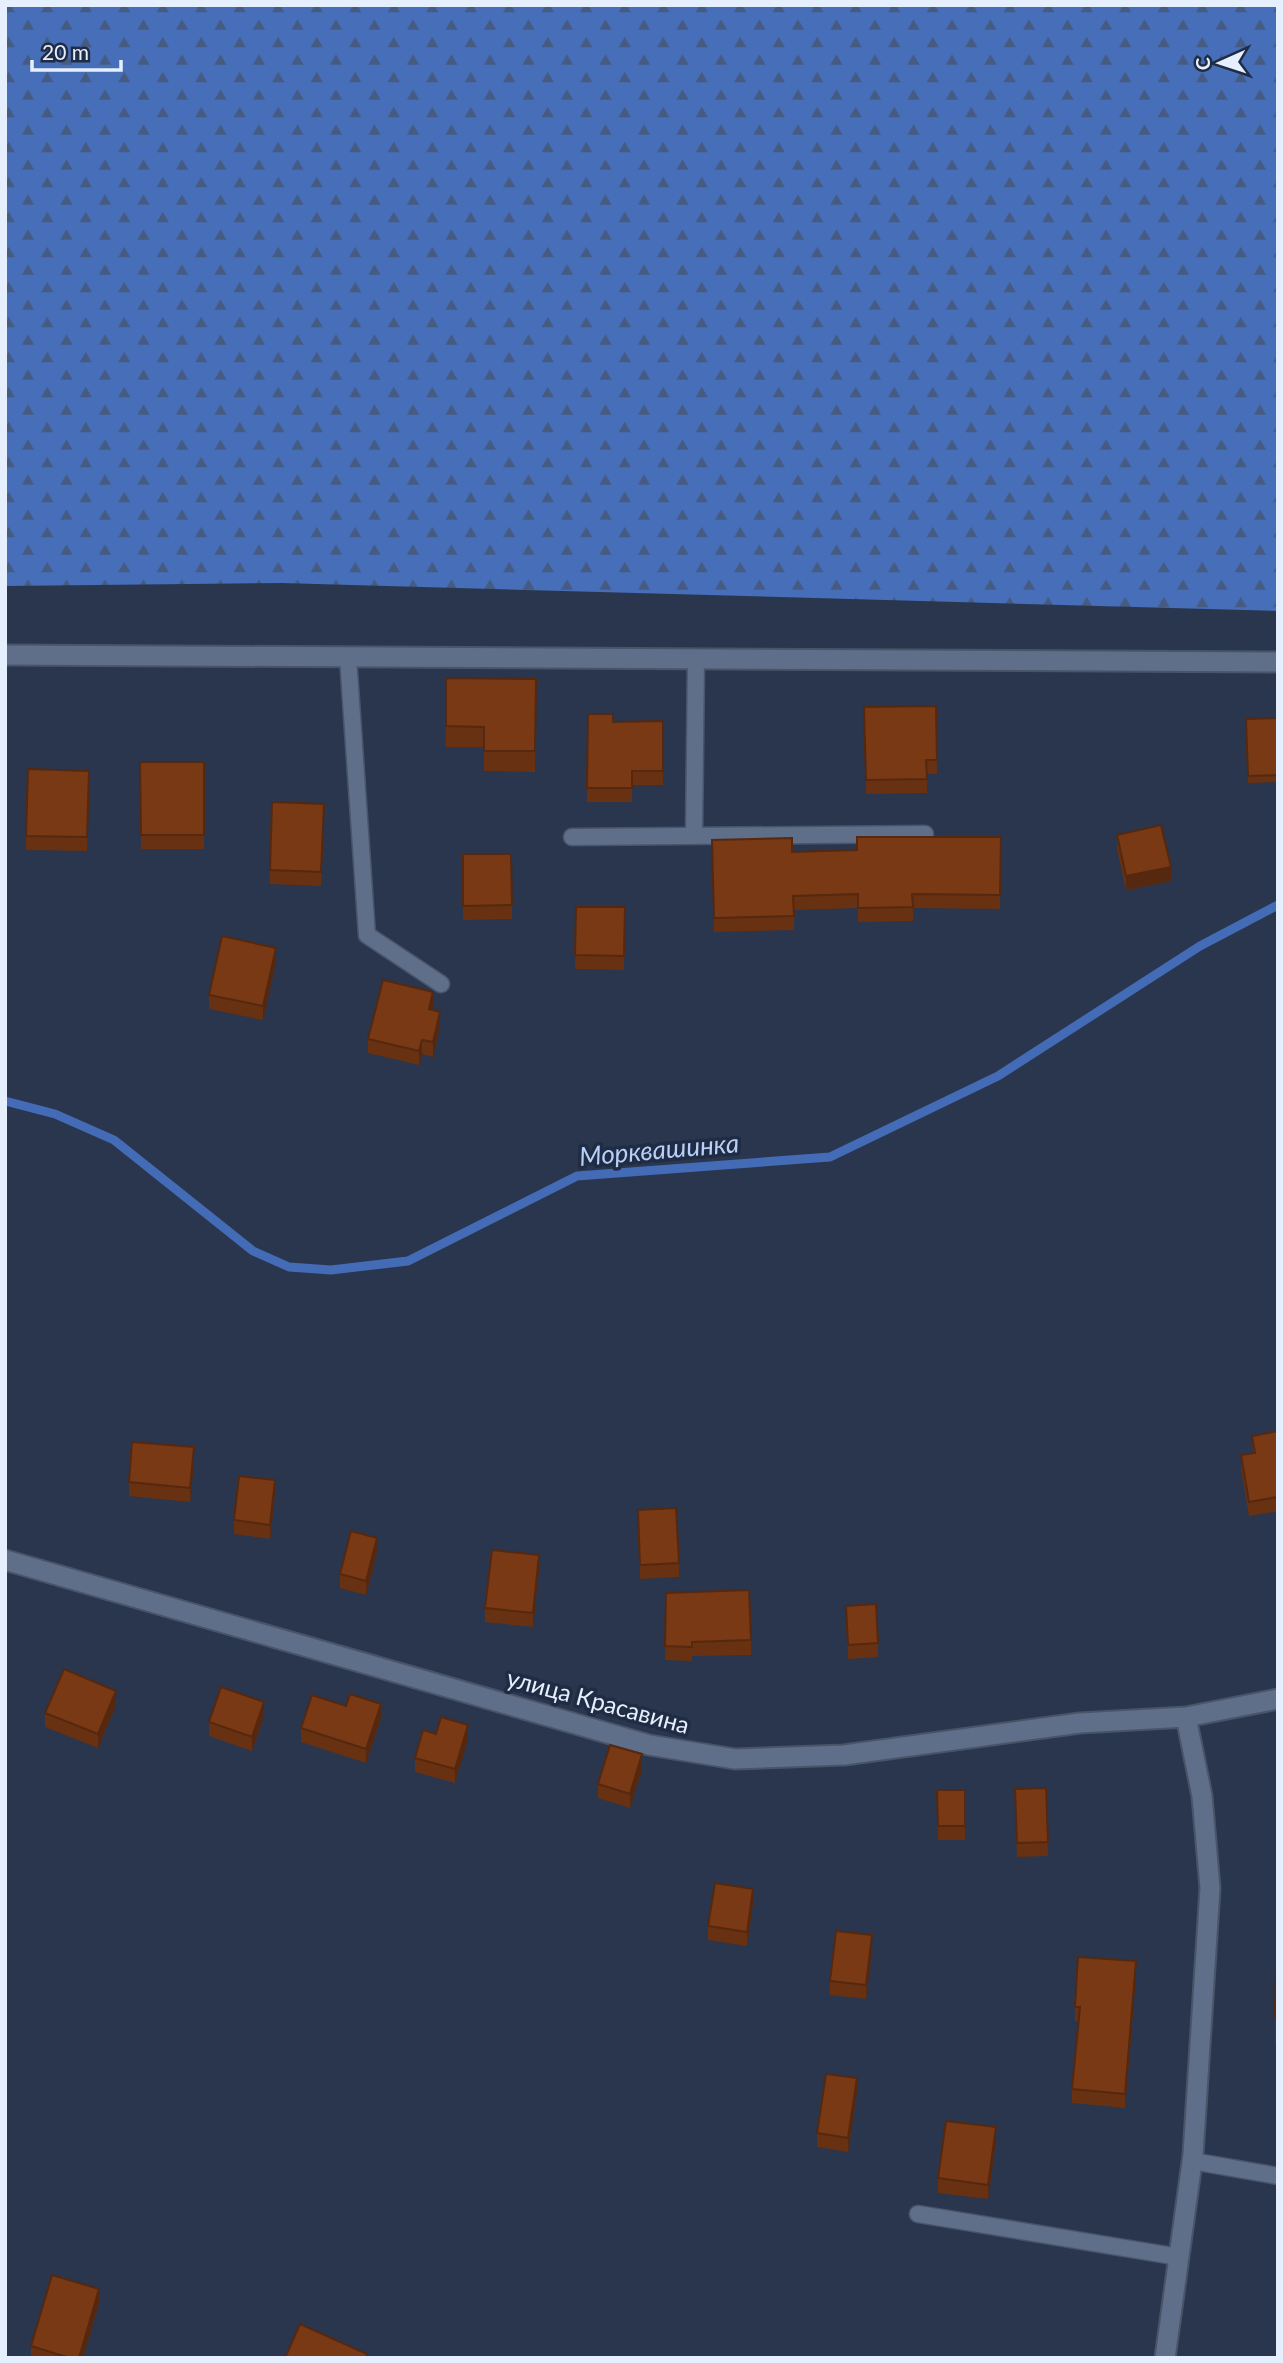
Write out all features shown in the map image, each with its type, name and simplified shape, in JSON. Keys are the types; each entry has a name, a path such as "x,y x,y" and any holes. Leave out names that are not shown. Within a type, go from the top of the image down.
{"street":[{"path":"5,655 1278,662"},
{"name":"улица Красавина","path":"5,1560 649,1745 735,1759 844,1755 1080,1723 1186,1717 1278,1699"},
{"path":"1165,2358 1192,2161 1210,1888 1202,1796 1186,1717"}],"lane":[{"path":"348,657 367,935 441,984"},
{"path":"694,836 696,659"},
{"path":"572,837 925,834"},
{"path":"1192,2161 1278,2176"},
{"path":"918,2214 1179,2257"}],"green space":[{"path":"5,5 1278,5 1278,611 281,583 5,586"}],"building":[{"path":"446,678 536,679 535,751 484,751 484,727 446,726"},
{"path":"936,706 937,760 926,760 927,779 866,780 864,707"},
{"path":"588,714 613,714 613,722 663,721 663,771 632,771 632,788 587,788"},
{"path":"1278,718 1278,775 1248,776 1246,719"},
{"path":"140,762 204,762 204,835 141,835"},
{"path":"28,769 89,771 87,837 26,836"},
{"path":"272,802 324,804 321,872 270,870"},
{"path":"1161,825 1171,867 1126,876 1117,835"},
{"path":"857,837 1001,837 1000,895 912,894 913,907 858,908 858,894 793,896 794,916 714,918 712,840 792,838 792,852 857,850"},
{"path":"463,854 511,854 512,905 463,906"},
{"path":"576,907 625,907 624,956 575,955"},
{"path":"222,936 276,948 263,1006 209,995"},
{"path":"383,980 433,992 429,1009 440,1012 433,1042 422,1040 419,1051 368,1039"},
{"path":"1278,1431 1278,1497 1249,1502 1241,1455 1255,1453 1252,1436"},
{"path":"132,1442 194,1447 190,1488 129,1482"},
{"path":"239,1476 275,1480 270,1525 234,1520"},
{"path":"676,1508 679,1563 640,1565 638,1510"},
{"path":"351,1531 377,1538 366,1581 340,1574"},
{"path":"492,1550 539,1555 533,1613 485,1608"},
{"path":"749,1590 751,1640 692,1642 692,1647 665,1646 666,1593"},
{"path":"876,1604 878,1643 848,1645 846,1606"},
{"path":"64,1669 116,1691 98,1734 45,1713"},
{"path":"221,1687 264,1702 252,1737 209,1722"},
{"path":"350,1694 381,1704 366,1749 301,1728 312,1695 346,1706"},
{"path":"441,1717 468,1725 455,1769 415,1758 423,1730 436,1734"},
{"path":"610,1745 642,1754 630,1794 598,1784"},
{"path":"1046,1788 1048,1842 1017,1843 1015,1789"},
{"path":"937,1790 965,1790 965,1826 938,1826"},
{"path":"715,1883 753,1889 747,1932 708,1926"},
{"path":"836,1931 872,1935 866,1985 830,1981"},
{"path":"1078,1957 1136,1961 1125,2094 1072,2089 1080,2007 1075,2007"},
{"path":"1278,1968 1278,2017 1275,2017"},
{"path":"826,2074 857,2078 848,2138 817,2133"},
{"path":"946,2121 996,2127 988,2185 938,2178"},
{"path":"52,2275 99,2289 79,2358 70,2358 31,2346"},
{"path":"300,2324 367,2354 366,2358 285,2358"}],"waterway":[{"name":"Морквашинка","path":"5,1101 55,1114 114,1140 253,1251 289,1267 331,1270 408,1261 577,1176 830,1157 998,1076 1200,946 1278,905"}]}
